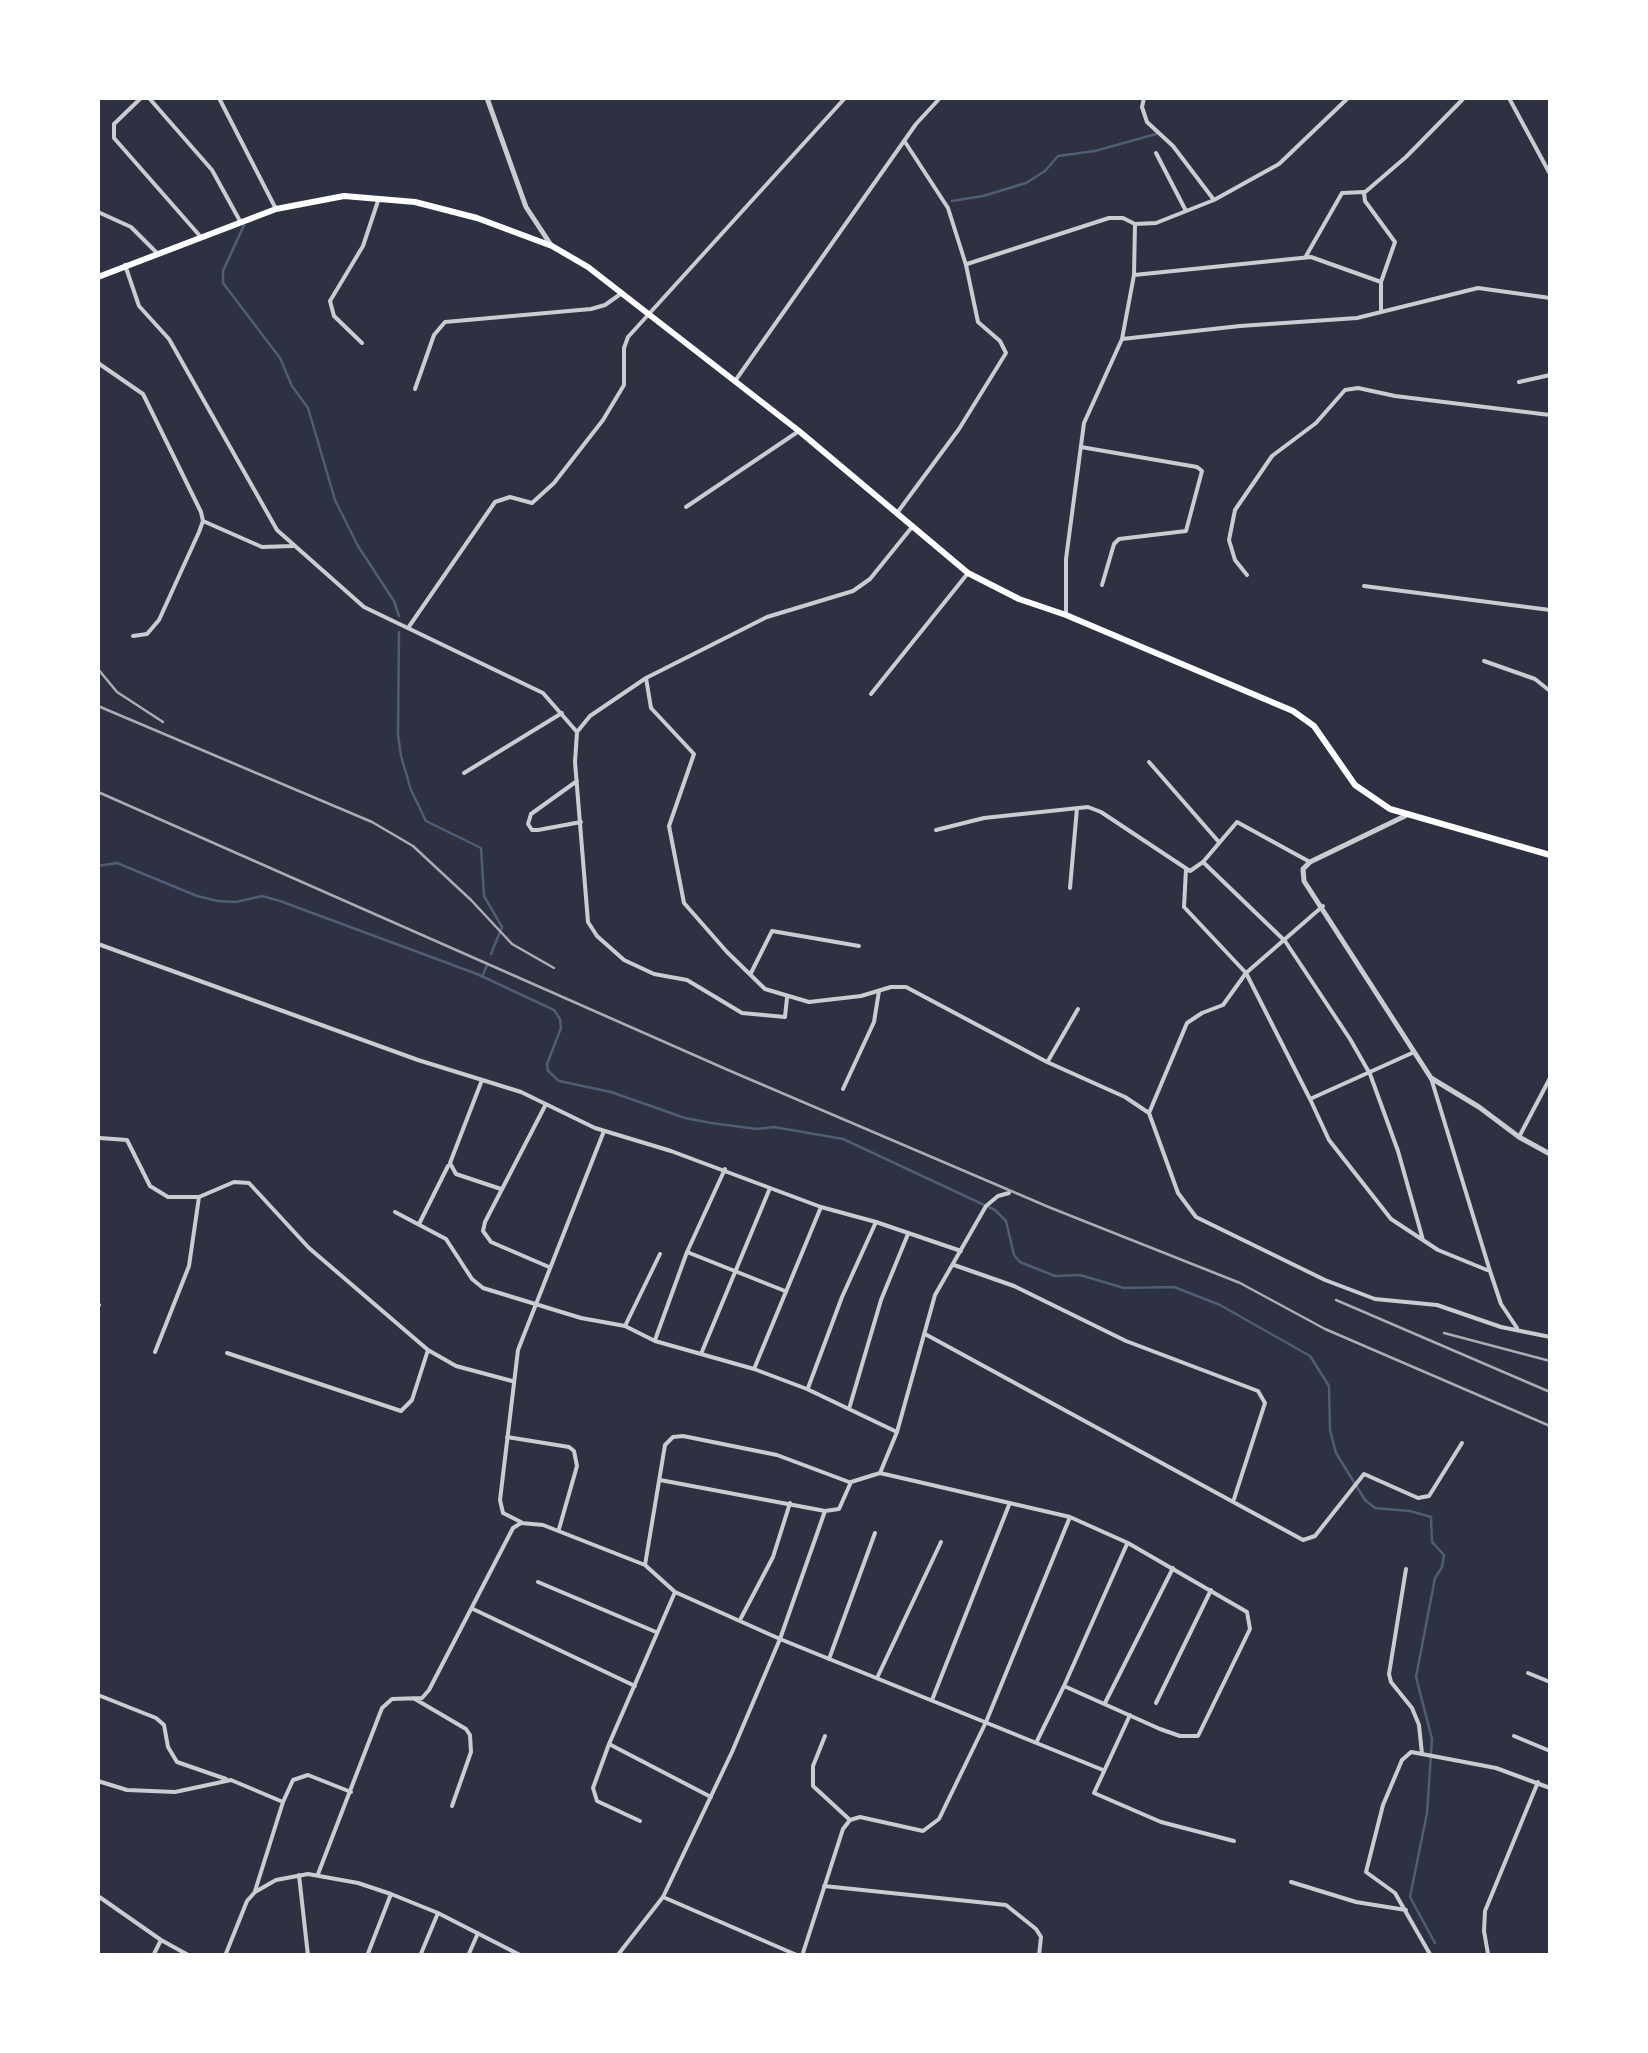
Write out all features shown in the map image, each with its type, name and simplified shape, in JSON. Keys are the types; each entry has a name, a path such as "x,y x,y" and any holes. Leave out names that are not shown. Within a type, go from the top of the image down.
{"highway":[{"path":"98,276 240,221 324,198 379,196 477,218 552,246 571,255 799,431 968,572 1019,599 1294,711 1314,726 1366,795 1404,816 1550,856"}],"street":[{"path":"140,98 114,124 114,138 200,236"},
{"path":"149,98 212,170 240,221"},
{"path":"218,98 276,209"},
{"path":"486,98 526,207 552,246"},
{"path":"408,628 495,502 510,497 532,503 568,466 624,385 625,343 647,313 845,98"},
{"path":"735,382 940,98"},
{"path":"1144,98 1142,107 1147,122 1173,146 1214,200"},
{"path":"966,265 1109,218 1123,218 1135,224 1156,223 1214,200 1279,164 1348,98"},
{"path":"1306,257 1342,193 1364,192 1406,158 1464,98"},
{"path":"1509,98 1550,174"},
{"path":"897,514 959,429 1006,353 1000,340 978,322 948,208 905,142"},
{"path":"1156,153 1186,211"},
{"path":"1364,192 1365,201 1395,242 1382,282 1382,314"},
{"path":"362,343 334,316 330,301 363,246 379,196"},
{"path":"98,212 130,227 156,253"},
{"path":"1066,616 1066,558 1081,447 1088,413 1122,339 1134,275 1135,224"},
{"path":"1134,275 1306,257 1325,260 1382,282"},
{"path":"125,266 140,306 168,338 268,519 294,546 364,607 536,689 577,732"},
{"path":"1122,339 1382,314 1478,288 1550,298"},
{"path":"415,389 434,335 445,322 591,309 622,294"},
{"path":"98,363 142,394 199,504 203,522 160,620 147,634 133,636"},
{"path":"1519,382 1550,375"},
{"path":"1247,575 1235,560 1229,540 1235,510 1272,456 1316,423 1345,390 1358,388 1550,415"},
{"path":"686,507 799,431"},
{"path":"1081,447 1202,470 1186,530 1119,540 1114,544 1102,585"},
{"path":"203,522 262,546 294,546"},
{"path":"787,996 786,1017 742,1013 687,980 645,971 610,948 588,922 574,746 577,732 590,716 646,678 767,617 853,591 870,579 912,526"},
{"path":"871,694 968,572"},
{"path":"1364,586 1550,610"},
{"path":"1484,662 1534,679 1550,690"},
{"path":"646,678 651,708 694,754 668,826 681,896 696,918 772,993 809,1002 906,987 1048,1062 1125,1097 1149,1113 1178,1192 1196,1217 1325,1280 1374,1299 1437,1305 1550,1337"},
{"path":"464,773 562,713"},
{"path":"1149,762 1218,841"},
{"path":"577,780 531,814 528,824 532,830 538,830 580,822"},
{"path":"936,830 984,818 1078,807 1101,812 1186,869 1194,870 1231,826 1243,822 1310,862"},
{"path":"1070,888 1078,807"},
{"path":"1404,816 1310,862 1304,869 1304,881 1431,1078 1490,1271 1502,1304 1519,1331"},
{"path":"1203,862 1285,941 1370,1074 1398,1151 1423,1240"},
{"path":"1186,869 1184,907 1246,974 1330,1140 1390,1219 1454,1257 1490,1271"},
{"path":"1149,1113 1188,1023 1223,1005 1246,974 1323,906"},
{"path":"750,974 772,931 859,946"},
{"path":"98,944 522,1092 604,1131 961,1251"},
{"path":"843,1089 874,1022 880,991"},
{"path":"1048,1062 1078,1008"},
{"path":"1310,1099 1412,1053"},
{"path":"1431,1078 1479,1107 1519,1138 1550,1154"},
{"path":"1519,1138 1550,1078"},
{"path":"419,1224 450,1162 482,1080"},
{"path":"546,1104 485,1222 486,1238 549,1268"},
{"path":"604,1131 518,1350 502,1513 645,1565 675,1592 780,1639 1103,1770"},
{"path":"100,1138 127,1140 146,1180 168,1197 199,1197 234,1182 249,1182 309,1248 428,1350 456,1366 512,1382"},
{"path":"450,1162 456,1174 502,1189"},
{"path":"655,1340 724,1169"},
{"path":"701,1354 770,1188"},
{"path":"880,1472 897,1432 935,1296 986,1206 998,1196 1010,1194"},
{"path":"155,1352 189,1266 199,1197"},
{"path":"754,1369 821,1207"},
{"path":"396,1212 446,1239 476,1285 597,1322 624,1326 655,1340 754,1369 807,1389 897,1432"},
{"path":"807,1389 876,1222"},
{"path":"850,1408 881,1300 908,1234"},
{"path":"688,1252 787,1292"},
{"path":"624,1326 660,1254"},
{"path":"954,1265 1014,1286 1126,1341 1258,1390 1265,1403 1233,1500"},
{"path":"925,1334 1303,1540 1310,1540 1359,1478 1372,1475 1423,1498 1434,1490 1462,1443"},
{"path":"227,1353 400,1410 412,1400 428,1350"},
{"path":"507,1436 574,1451 577,1466 558,1531"},
{"path":"645,1565 665,1445 683,1436 776,1455 851,1482 880,1472 1070,1517 1128,1543 1247,1612 1250,1630 1198,1736 1180,1736 1064,1686"},
{"path":"660,1480 825,1511 840,1509 851,1482"},
{"path":"1550,1482 1550,1490"},
{"path":"740,1620 774,1557 790,1503"},
{"path":"932,1700 1009,1505"},
{"path":"616,1956 663,1897 711,1797 780,1639 825,1511"},
{"path":"663,1897 800,1956 843,1829 850,1820 860,1817 913,1830 929,1829 939,1819 986,1722 1070,1517"},
{"path":"414,1699 430,1690 513,1528 521,1522"},
{"path":"829,1659 875,1534"},
{"path":"877,1678 940,1542"},
{"path":"1037,1741 1128,1543"},
{"path":"1104,1704 1173,1568"},
{"path":"1406,1568 1389,1674 1419,1725 1425,1754"},
{"path":"538,1582 656,1632"},
{"path":"1156,1703 1211,1590"},
{"path":"640,1821 594,1796 608,1744 675,1592"},
{"path":"473,1608 635,1686"},
{"path":"1528,1673 1550,1682"},
{"path":"98,1695 156,1718 164,1725 176,1762 283,1802"},
{"path":"318,1874 382,1708 392,1699 414,1699 466,1728 470,1735 471,1752 452,1806"},
{"path":"1130,1715 1094,1793 1161,1822 1234,1841"},
{"path":"825,1736 813,1766 813,1786 850,1820"},
{"path":"1514,1736 1550,1752"},
{"path":"608,1744 711,1797"},
{"path":"1431,1956 1390,1888 1367,1876 1383,1805 1402,1760 1410,1752 1425,1754 1496,1768 1550,1788"},
{"path":"255,1892 293,1780 308,1775 351,1792"},
{"path":"98,1782 127,1790 175,1792 231,1780"},
{"path":"1488,1954 1486,1911 1538,1782"},
{"path":"225,1956 247,1901 255,1892 276,1880 318,1874 358,1882 438,1913 520,1955"},
{"path":"299,1876 308,1956"},
{"path":"1291,1882 1356,1902 1406,1910"},
{"path":"824,1886 1006,1905 1036,1929 1041,1937 1039,1956"},
{"path":"367,1956 390,1894"},
{"path":"98,1896 190,1956"},
{"path":"420,1956 438,1913"},
{"path":"468,1956 478,1933"},
{"path":"153,1956 161,1940"},
{"path":"1540,1956 1550,1955"},
{"path":"1474,1956 1507,1956"}],"waterway":[{"path":"952,201 1026,183 1045,171 1058,156 1095,151 1156,134"},
{"path":"244,225 223,271 223,283 280,358 292,386 308,408 335,500 399,616"},
{"path":"399,632 401,756 426,821 481,848 484,896 502,927 491,954"},
{"path":"98,866 117,863 218,901 236,902 262,896 280,901 477,974 554,1010 561,1028 547,1064 548,1071 559,1081 611,1092 685,1118 843,1139 995,1210 1006,1221 1014,1255 1020,1262 1055,1276 1080,1275 1124,1288 1174,1287 1220,1305 1310,1356 1329,1386 1330,1430 1336,1453 1365,1500 1375,1508 1431,1517 1432,1542 1444,1555 1435,1578 1416,1677 1432,1739 1427,1813 1410,1897 1435,1943"},
{"path":"482,977 487,965"}],"railway":[{"path":"98,669 117,692 163,722"},
{"path":"98,706 372,822 413,846 512,944 554,968"},
{"path":"98,792 728,1070 1051,1208 1240,1283 1325,1329 1550,1426"},
{"path":"1336,1300 1550,1392"},
{"path":"1444,1333 1550,1361"}]}
